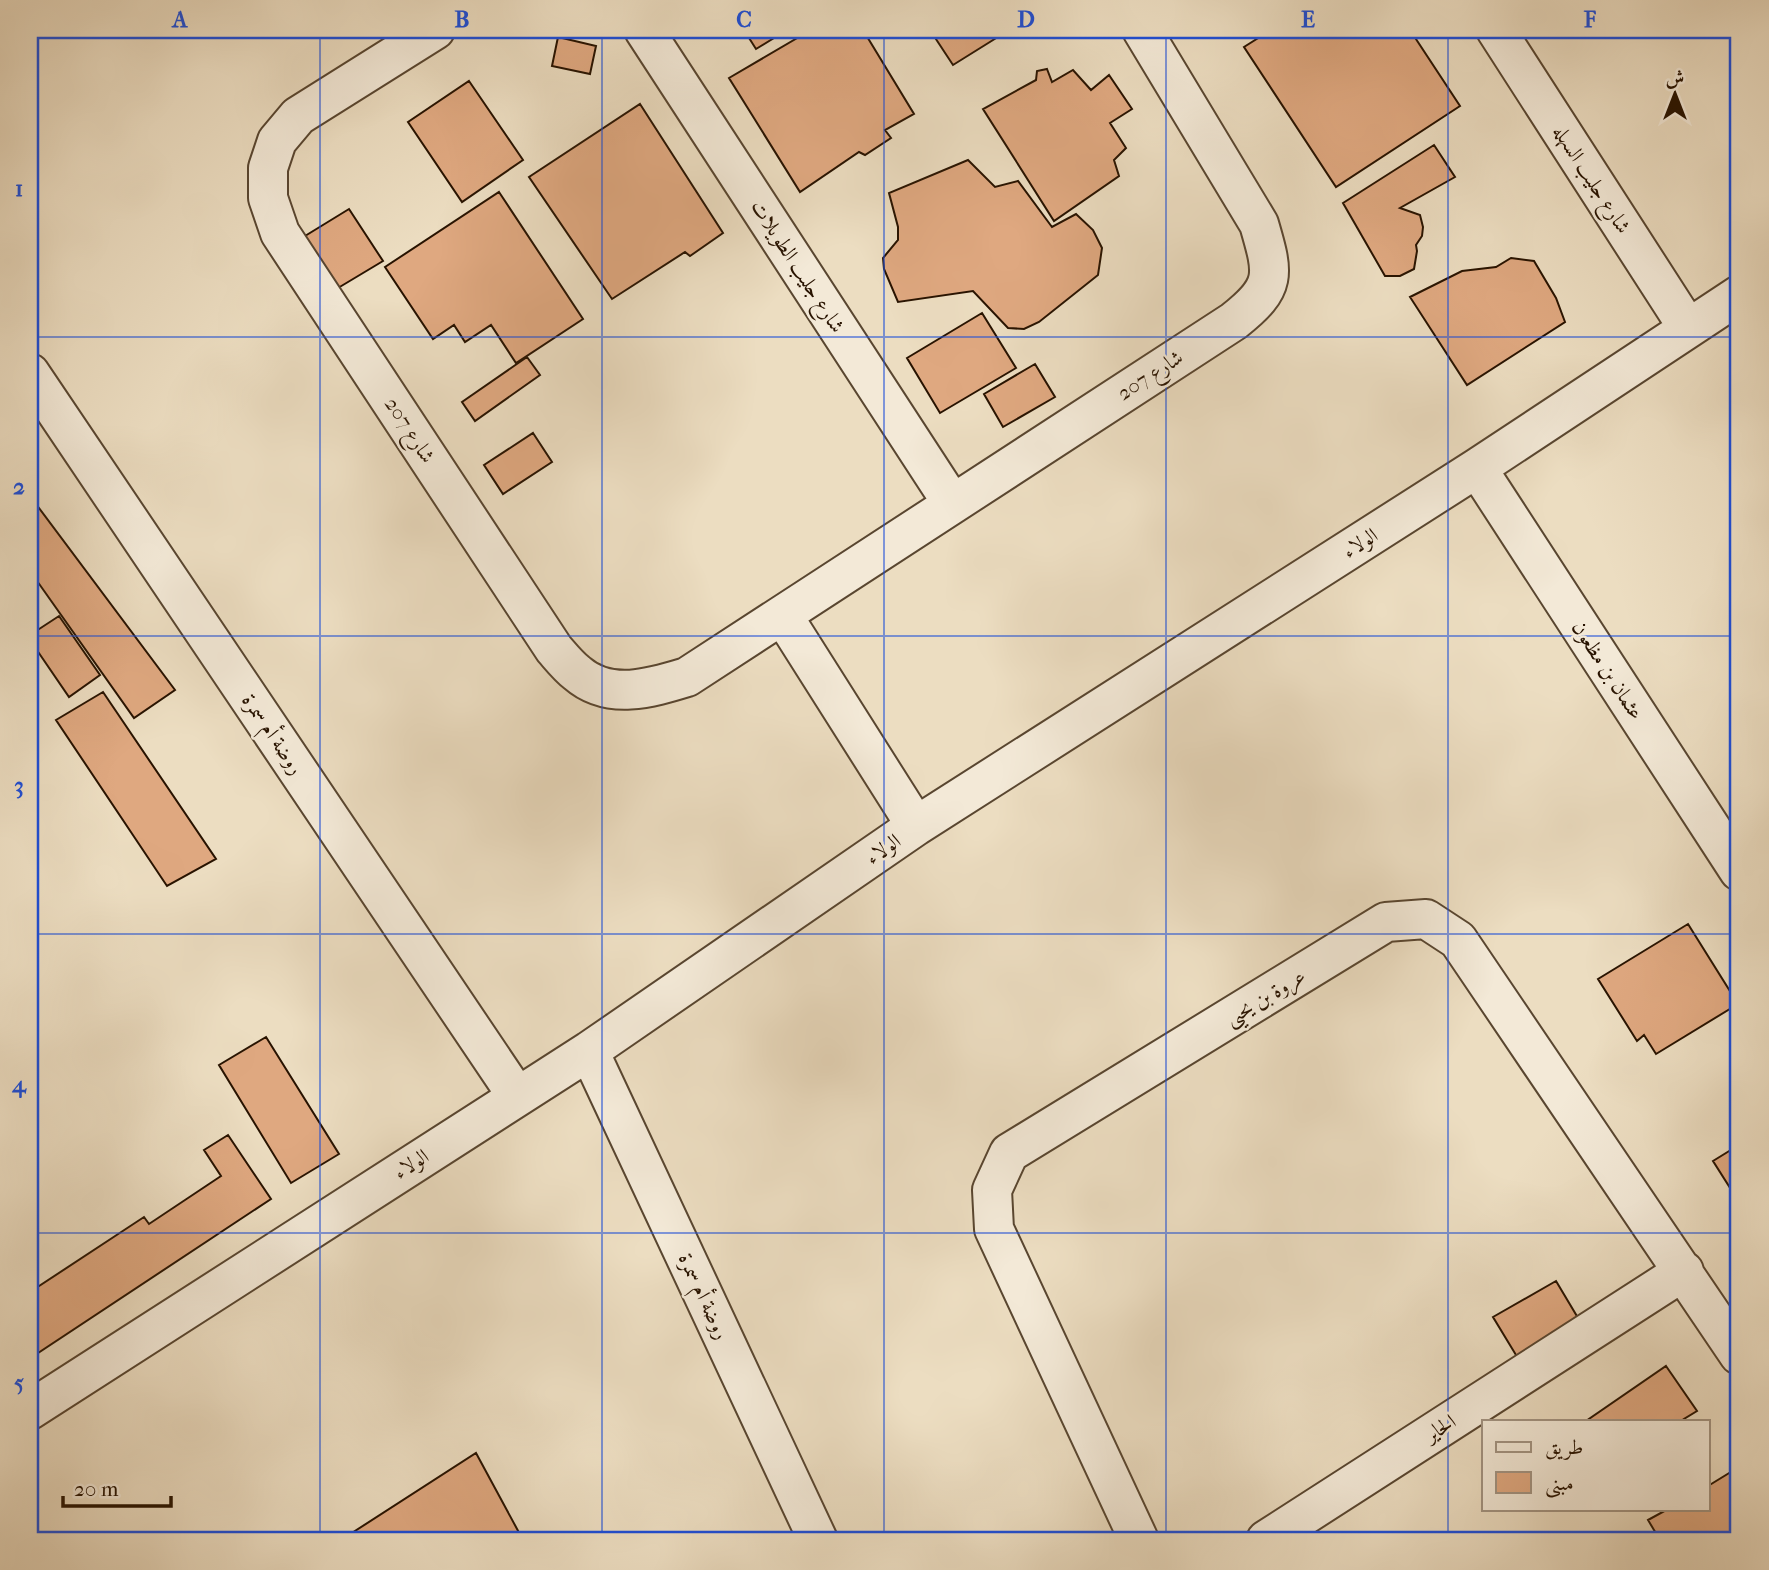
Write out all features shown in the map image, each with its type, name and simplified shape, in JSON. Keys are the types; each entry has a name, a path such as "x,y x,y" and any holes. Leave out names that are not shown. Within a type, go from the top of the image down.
{"street":[{"name":"شارع 207","path":"435,30 298,116 277,141 268,167 268,198 280,233 554,649 578,675 608,690 646,690 687,677 1234,321 1257,303 1267,286 1269,259 1259,224 1142,30"},
{"name":"شارع جليب الطويلات","path":"644,30 952,503"},
{"name":"شارع جليب السهله","path":"1496,30 1688,328"},
{"name":"الولاء","path":"30,1410 589,1051 916,826 1477,468 1739,295"},
{"name":"روضة أم سمرة","path":"30,373 517,1096"},
{"name":"عثمان بن مظعون","path":"1477,468 1739,871"},
{"path":"783,615 916,826"},
{"name":"عروة بن يحيى","path":"1139,1540 994,1228 992,1190 1009,1153 1386,922 1426,919 1458,940 1739,1355"},
{"name":"روضة أم سمرة","path":"589,1051 818,1540"},
{"name":"الحاير","path":"1266,1540 1684,1271"}],"building":[{"path":"744,30 787,30 756,49"},
{"path":"811,30 863,30 914,114 885,130 891,138 865,155 859,152 800,192 729,78"},
{"path":"930,30 1009,30 953,65"},
{"path":"1271,30 1410,30 1460,106 1336,187 1244,47"},
{"path":"558,37 596,46 590,74 552,66"},
{"path":"1047,69 1052,82 1073,70 1091,90 1109,75 1132,109 1110,123 1126,148 1114,160 1119,176 1054,221 983,109 1036,80 1037,71"},
{"path":"469,81 523,160 462,202 408,122"},
{"path":"640,104 723,233 690,256 685,252 612,299 529,177"},
{"path":"1434,145 1455,177 1400,208 1420,215 1422,236 1416,245 1414,269 1400,276 1385,276 1343,203"},
{"path":"968,160 995,187 1018,181 1052,227 1076,214 1093,230 1102,248 1098,275 1039,322 1024,329 1008,328 973,291 898,302 884,269 883,258 898,240 898,227 889,193"},
{"path":"499,192 583,319 516,363 491,325 465,342 454,325 433,339 385,267"},
{"path":"349,209 383,261 338,288 305,236"},
{"path":"1511,258 1534,261 1556,298 1565,322 1467,385 1410,297 1462,271 1496,267"},
{"path":"982,313 1016,368 940,413 907,358"},
{"path":"527,357 540,375 475,421 462,402"},
{"path":"1035,364 1055,397 1003,427 984,394"},
{"path":"533,433 552,462 503,494 484,465"},
{"path":"30,496 175,690 134,718 30,571"},
{"path":"59,616 100,675 69,697 30,640 30,635"},
{"path":"103,692 216,859 167,886 56,720"},
{"path":"1688,924 1738,1004 1656,1054 1644,1035 1637,1041 1598,979"},
{"path":"266,1037 339,1154 291,1183 219,1065"},
{"path":"228,1135 271,1199 35,1355 30,1351 30,1292 144,1217 149,1224 221,1176 204,1150"},
{"path":"1739,1145 1739,1202 1713,1161"},
{"path":"1556,1281 1581,1323 1519,1360 1493,1317"},
{"path":"1666,1366 1697,1411 1685,1420 1587,1420"},
{"path":"476,1453 523,1540 341,1540"},
{"path":"1739,1467 1739,1540 1660,1540 1648,1520 1666,1510 1710,1510 1710,1485"}]}
